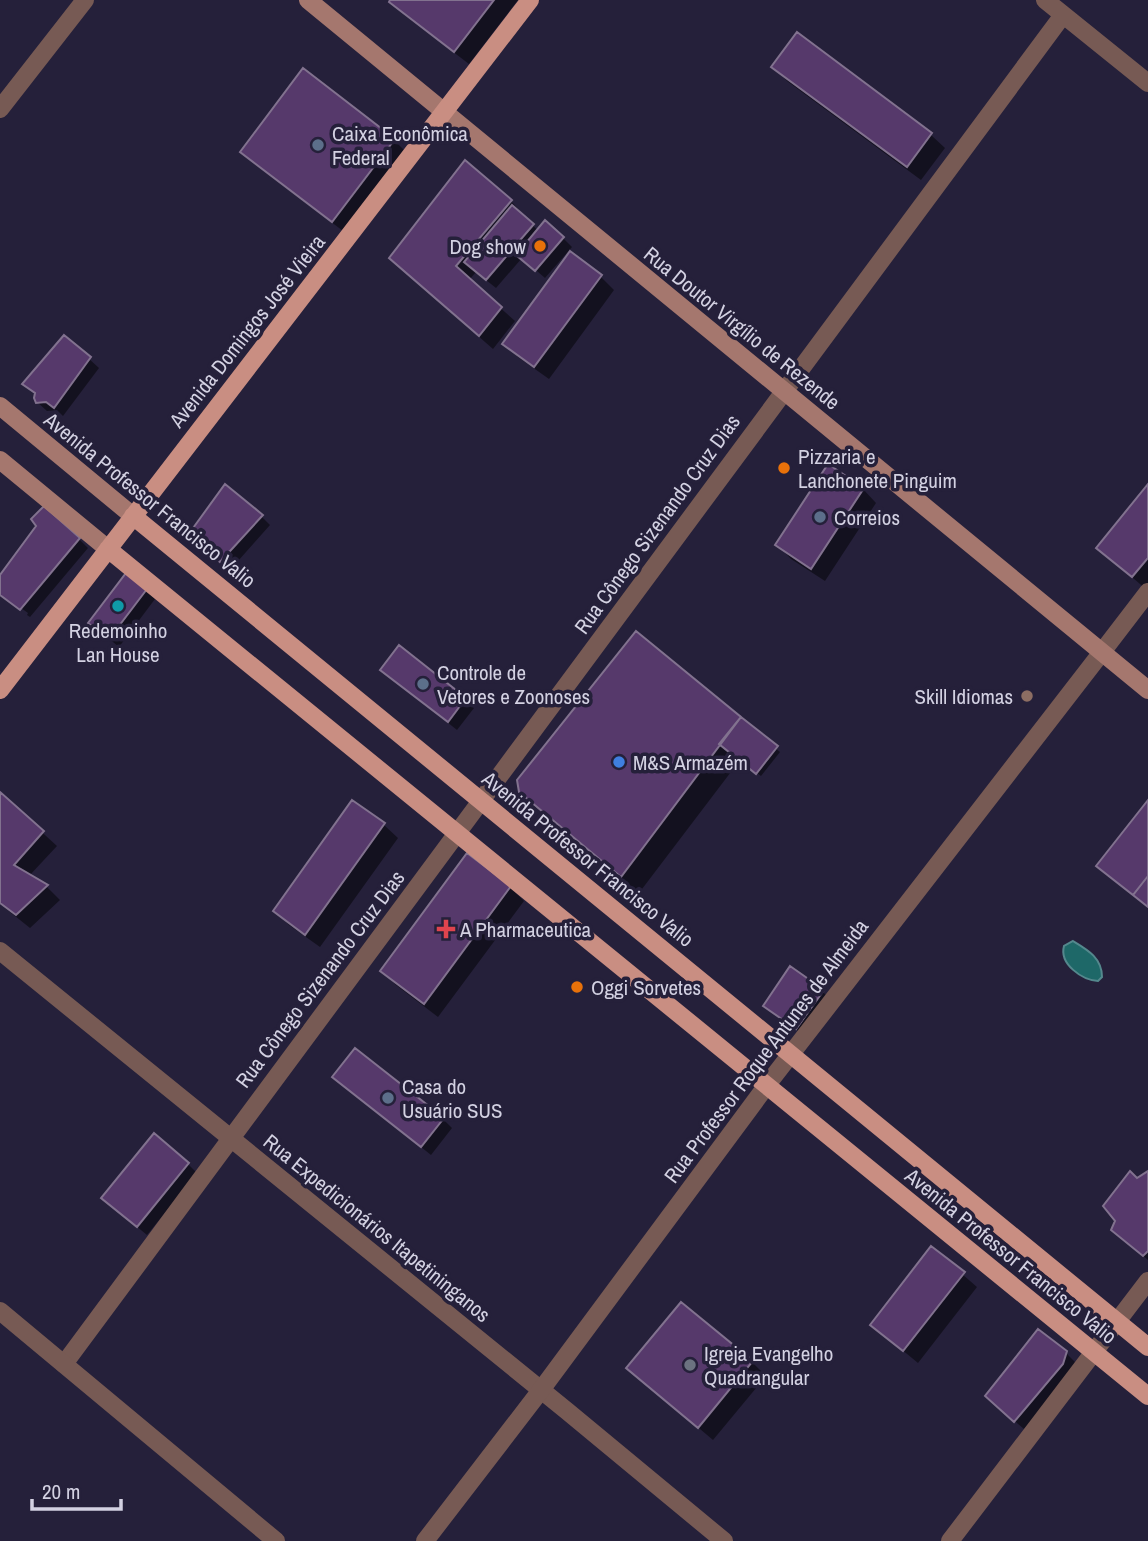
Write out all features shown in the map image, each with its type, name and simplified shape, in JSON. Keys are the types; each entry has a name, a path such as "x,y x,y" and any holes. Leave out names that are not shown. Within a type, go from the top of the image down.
{"main road":[{"name":"Rua Doutor Virgílio de Rezende","path":"308,0 1148,690"},
{"name":"Avenida Domingos José Vieira","path":"0,690 530,0"},
{"name":"Avenida Professor Francisco Valio","path":"0,406 1148,1348"},
{"name":"Avenida Professor Francisco Valio","path":"0,460 1148,1396"}],"street":[{"path":"0,109 85,0"},
{"path":"1045,0 1148,83"},
{"name":"Rua Cônego Sizenando Cruz Dias","path":"64,1364 1063,15"},
{"name":"Rua Professor Roque Antunes de Almeida","path":"425,1541 541,1390 767,1085 1148,592"},
{"name":"Rua Expedicionários Itapetininganos","path":"0,951 724,1541"},
{"path":"950,1541 1148,1281"},
{"path":"0,1311 276,1541"}],"shaded area":[{"path":"1073,941 1097,960 1102,977 1098,981 1085,978 1068,965 1063,953 1064,946"}],"building":[{"path":"494,0 454,52 389,2"},
{"path":"797,32 932,133 907,167 771,67"},
{"name":"Caixa Econômica Federal","path":"303,68 395,139 332,222 240,152"},
{"path":"465,160 512,200 456,266 502,307 479,336 389,258"},
{"path":"512,205 534,224 486,280 464,262"},
{"name":"Dog show","path":"545,220 564,237 535,271 516,255"},
{"path":"570,251 602,275 534,367 502,344"},
{"path":"64,335 91,357 54,408 46,402 36,403 35,393 22,384"},
{"name":"Correios","path":"828,464 864,488 811,569 775,545"},
{"path":"225,484 263,515 220,562 188,535"},
{"path":"1148,484 1148,558 1132,577 1096,548"},
{"path":"44,506 80,538 20,610 0,595 0,575 36,526 31,519"},
{"name":"Redemoinho Lan House","path":"126,573 147,589 109,639 88,623"},
{"name":"M&S Armazém","path":"636,631 741,717 621,877 519,792 517,780"},
{"name":"Controle de Vetores e Zoonoses","path":"399,645 466,698 448,722 380,670"},
{"path":"741,717 778,746 756,774 719,744"},
{"path":"0,792 44,831 14,865 48,885 16,915 0,903"},
{"path":"352,800 385,823 305,935 273,911"},
{"path":"1148,800 1148,876 1133,895 1096,866"},
{"name":"A Pharmaceutica","path":"467,853 511,886 424,1004 380,971"},
{"path":"1148,876 1148,907 1133,895"},
{"path":"790,966 824,990 796,1029 763,1006"},
{"name":"Casa do Usuário SUS","path":"355,1048 444,1118 421,1147 332,1077"},
{"path":"154,1133 189,1163 137,1227 101,1198"},
{"path":"1130,1171 1137,1178 1148,1171 1148,1251 1143,1256 1111,1230 1115,1221 1103,1206"},
{"path":"931,1246 965,1272 903,1351 870,1325"},
{"name":"Igreja Evangelho Quadrangular","path":"681,1302 753,1361 698,1428 626,1368"},
{"path":"1038,1329 1067,1351 1063,1364 1014,1422 985,1396"}],"place":[{"name":"Caixa Econômica Federal","path":"318,145"},
{"name":"Dog show","path":"540,246"},
{"name":"Pizzaria e Lanchonete Pinguim","path":"784,468"},
{"name":"Correios","path":"820,517"},
{"name":"Redemoinho Lan House","path":"118,606"},
{"name":"Controle de Vetores e Zoonoses","path":"423,684"},
{"name":"Skill Idiomas","path":"1027,696"},
{"name":"M&S Armazém","path":"619,762"},
{"name":"A Pharmaceutica","path":"446,929"},
{"name":"Oggi Sorvetes","path":"577,987"},
{"name":"Casa do Usuário SUS","path":"388,1098"},
{"name":"Igreja Evangelho Quadrangular","path":"690,1365"}]}
